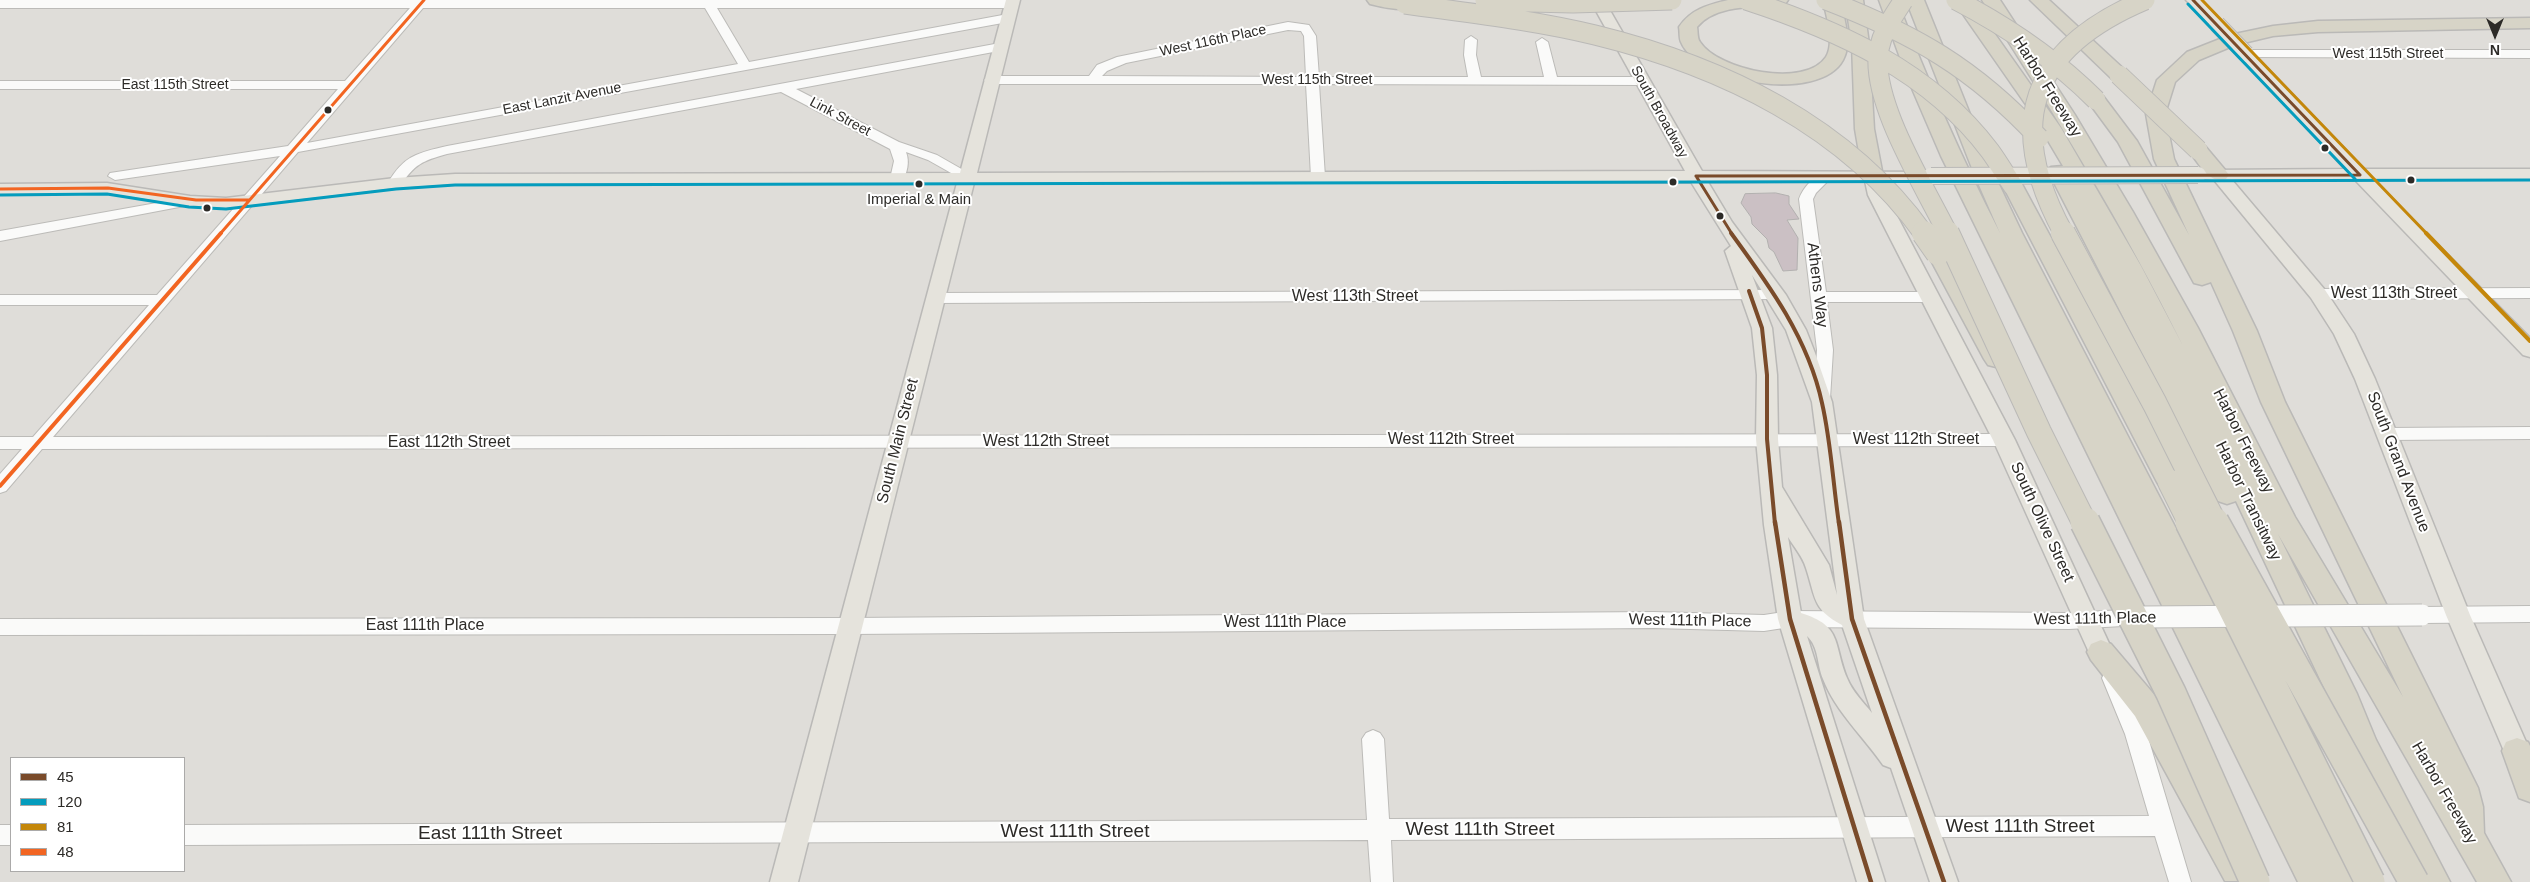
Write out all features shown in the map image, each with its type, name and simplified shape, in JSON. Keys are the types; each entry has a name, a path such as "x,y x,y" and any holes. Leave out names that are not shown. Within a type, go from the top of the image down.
{"highway":[{"path":"1376,0 1553,26 1639,47 1728,80 1772,102 1813,127 1875,176 1916,221 1938,254 1981,334 2039,432"},
{"path":"1462,0 1552,4 1672,0"},
{"path":"1746,0 1817,25 1876,54 1937,95 1979,135 2008,177 2170,482"},
{"path":"1779,0 1714,9 1699,15 1690,24 1687,35 1692,46 1715,64 1735,72 1759,78 1783,79 1805,76 1822,71 1835,58 1837,47 1832,0"},
{"path":"1826,0 1900,30 1956,62 2045,133"},
{"path":"1854,0 1861,49 1860,85 1868,160 1873,176"},
{"path":"1888,0 1916,77 1955,164 2315,882"},
{"path":"1904,0 1890,19 1880,44 1877,66 1884,102 1951,240 2039,432 2171,693 2255,882"},
{"path":"1916,0 1985,176 2045,300 2344,882"},
{"path":"1956,0 1994,20 2039,51 2066,72 2096,100 2127,141 2228,327 2273,402"},
{"path":"1962,0 2045,133"},
{"name":"Harbor Freeway","path":"1991,0 2065,115 2123,212 2186,328 2284,521 2495,882"},
{"path":"2039,0 2198,150 2219,175"},
{"path":"2122,0 2073,26 2038,61 2025,86 2021,100 2017,138 2024,173 2051,242 2370,882"},
{"path":"2145,0 2109,16 2087,30 2066,48 2048,71 2035,101 2032,123 2032,149 2036,168 2048,201 2068,241 2157,408 2222,538 2414,882"},
{"path":"2468,834 2467,807 2462,788 2273,402 2245,330 2158,146 2154,120 2158,96 2163,86 2179,67 2201,52 2231,40 2264,31 2324,25 2530,22"},
{"name":"Harbor Transitway","path":"2045,133 2103,218 2199,400 2342,694 2362,744 2434,882"},
{"path":"2101,652 2146,707 2243,882"},
{"path":"2523,763 2530,788"}],"main road":[{"name":"South Broadway","path":"1597,0 1696,176 1724,222 1776,295 1796,330 1822,402 1852,619 1944,882"},
{"path":"2194,0 2530,350"},
{"name":"South Main Street","path":"784,882 1011,8"},
{"path":"1,186 107,188 190,201 226,203 395,184 455,180 2530,174"},
{"name":"South Grand Avenue","path":"2219,175 2318,294 2344,334 2365,379 2458,615 2523,763"},
{"path":"1,186 17,183 69,183 110,176 141,178 203,191 236,194 248,200"},
{"name":"South Olive Street","path":"1873,176 1877,195 2004,440 2101,652"},
{"name":"South Broadway","path":"1724,222 1762,328 1767,375 1767,439 1774,525 1790,619 1871,882"},
{"path":"1770,476 1785,513 1817,565 1827,602 1835,610 1852,619"},
{"path":"1790,619 1813,626 1820,632 1836,680 1850,702 1880,738 1909,784"}],"street":[{"path":"0,2 1011,8"},
{"path":"0,486 421,3"},
{"path":"709,5 745,65"},
{"name":"East Lanzit Avenue","path":"110,176 171,170 293,149 745,65 1011,8"},
{"name":"West 116th Place","path":"1027,80 1288,26 1305,28 1310,36 1314,80"},
{"path":"1470,40 1471,61 1475,80"},
{"path":"1542,42 1552,81"},
{"name":"East Lanzit Avenue","path":"395,184 402,169 409,162 432,154 786,89 1000,47"},
{"name":"West 115th Street","path":"2246,54 2530,54"},
{"name":"West 116th Place","path":"1093,80 1102,68 1122,60"},
{"name":"West 115th Street","path":"991,80 1642,81"},
{"path":"1314,80 1318,177"},
{"name":"East 115th Street","path":"0,85 350,84"},
{"name":"Link Street","path":"786,89 895,146 912,148 943,162 967,178"},
{"path":"895,146 901,152 902,158 897,179"},
{"name":"Athens Way","path":"1822,402 1825,350 1806,200 1809,191 1826,176"},
{"path":"0,236 190,201"},
{"name":"West 113th Street","path":"2318,294 2530,293"},
{"name":"West 113th Street","path":"935,298 1776,295"},
{"path":"1819,297 1931,297"},
{"path":"0,300 163,300"},
{"path":"2386,434 2530,433"},
{"name":"West 112th Street","path":"898,442 2004,440"},
{"name":"East 112th Street","path":"0,443 898,442"},
{"name":"West 111th Place","path":"850,626 1644,620 1764,622 1790,619 2088,620 2141,617 2530,614"},
{"name":"East 111th Place","path":"0,627 850,626"},
{"name":"South Olive Street","path":"2101,652 2136,734 2180,882"},
{"path":"1373,739 1382,882"},
{"name":"West 111th Street","path":"796,833 2163,826"},
{"name":"East 111th Street","path":"185,835 796,833"}],"building":[{"path":"1776,193 1789,196 1789,204 1799,219 1787,220 1798,238 1797,270 1783,271 1774,252 1769,248 1767,239 1752,224 1751,217 1741,203 1745,194"}],"transit line":[{"name":"48","path":"0,486 424,0"},
{"name":"45","path":"2193,0 2360,175"},
{"name":"81","path":"2202,0 2530,341"},
{"name":"120","path":"2188,4 2355,179"},
{"name":"45","path":"1696,176 2360,175"},
{"name":"45","path":"1696,176 1724,223 1776,295 1796,330 1805,353 1822,402 1852,619 1944,882"},
{"name":"120","path":"0,195 107,194 189,207 226,209 396,189 455,185 2530,180"},
{"name":"48","path":"0,189 108,188 196,200 249,200"},
{"name":"45","path":"1749,291 1762,328 1767,375 1767,439 1775,525 1790,619 1871,882"}],"place":[{"name":"Imperial & Main","path":"919,184"}]}
